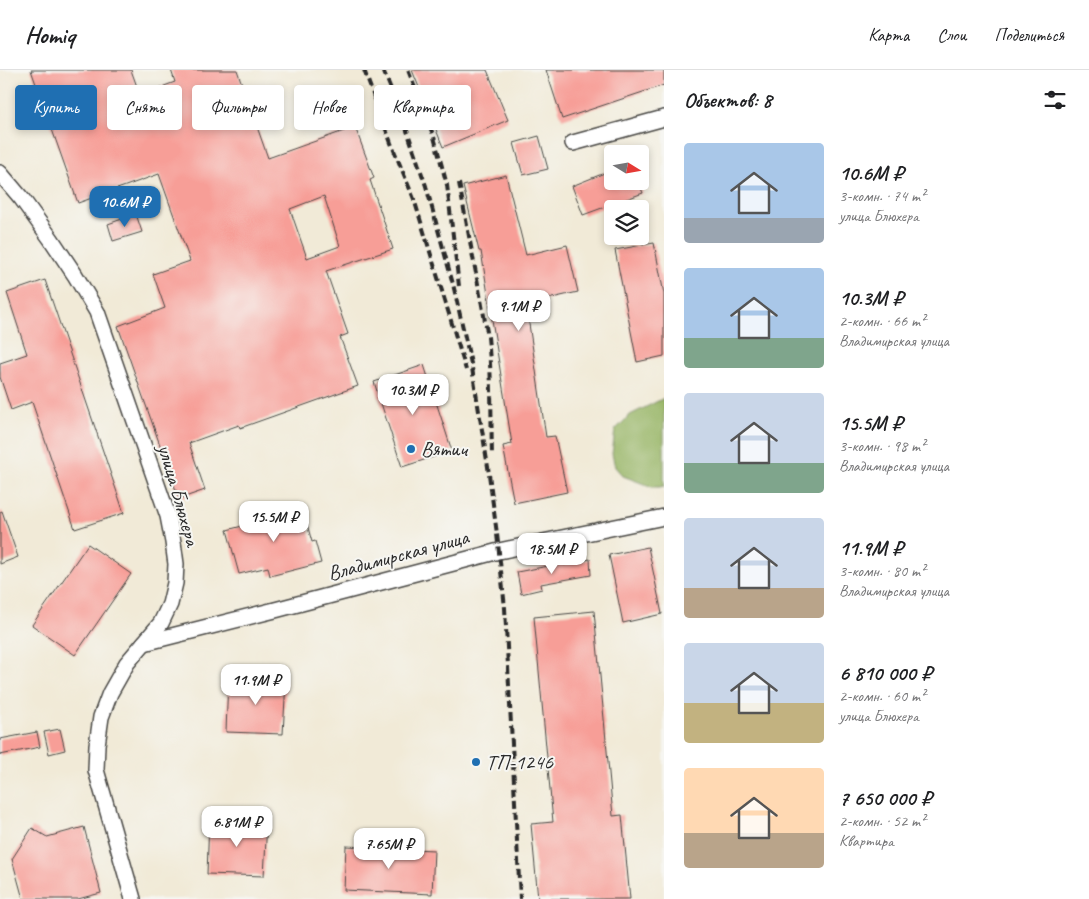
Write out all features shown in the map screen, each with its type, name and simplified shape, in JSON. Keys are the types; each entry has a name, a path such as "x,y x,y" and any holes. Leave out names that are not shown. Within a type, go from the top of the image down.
{"street":[{"path":"573,143 664,118"},
{"name":"улица Блюхера","path":"0,173 22,199 51,240 97,312 168,516 173,542 176,564 175,583 170,604 161,623 127,663 110,693 101,717 97,745 96,770 133,899"},
{"name":"Владимирская улица","path":"144,643 499,551 664,516"}],"green space":[{"path":"664,398 664,486 652,487 623,476 615,467 612,454 615,430 630,415"}],"building":[{"path":"31,70 131,70 136,85 107,85 107,130 182,130 182,85 167,85 175,82 171,70 237,70 242,85 192,85 192,130 258,130 268,158 347,130 356,130 374,178 370,180 393,249 326,271 348,334 340,337 358,386 240,428 239,425 189,443 205,490 179,499 118,326 165,308 153,274 190,261 159,174 78,203 52,130 97,130 97,85 36,85","holes":["324,196 340,246 307,258 290,209"]},
{"path":"412,70 487,70 508,120 443,147 436,130 471,130 471,85 418,85"},
{"path":"546,70 664,70 664,85 562,119"},
{"path":"539,136 548,169 523,175 514,143"},
{"path":"604,173 604,190 642,190 643,193 624,200 604,200 604,207 583,215 572,186"},
{"path":"506,175 526,255 567,245 578,292 526,304 546,437 555,436 567,492 514,503 503,446 512,444 481,251 479,251 463,186"},
{"path":"136,214 142,232 113,241 108,224"},
{"path":"654,243 664,294 664,356 637,362 615,250"},
{"path":"45,280 124,513 75,529 32,402 11,410 0,377 0,363 27,354 7,293"},
{"path":"424,365 452,451 402,467 374,382"},
{"path":"302,506 312,542 315,541 321,563 270,576 268,567 239,574 227,530 246,525 245,521"},
{"path":"2,511 18,557 0,564 0,512"},
{"path":"88,544 131,574 75,655 32,625"},
{"path":"648,547 662,614 623,623 609,555"},
{"path":"590,559 591,575 541,584 542,589 521,594 517,572"},
{"path":"594,611 613,816 622,815 630,899 538,899 531,824 553,822 534,617"},
{"path":"228,678 286,680 283,734 226,732"},
{"path":"60,729 65,750 49,754 44,732"},
{"path":"37,732 40,747 0,755 0,739"},
{"path":"209,820 267,822 264,876 207,874"},
{"path":"84,827 101,893 78,899 23,899 12,859 32,828 47,837"},
{"path":"346,846 434,850 432,894 344,890"}],"railway":[{"path":"364,70 414,199 466,370"},
{"path":"383,70 401,113 426,186 453,284 472,368 488,467 505,608 520,899"},
{"path":"408,70 434,137 447,185 459,286"},
{"path":"459,183 488,337 492,456"}],"place":[{"name":"Вятич","path":"411,449"},
{"name":"ТП-1246","path":"476,762"}]}
